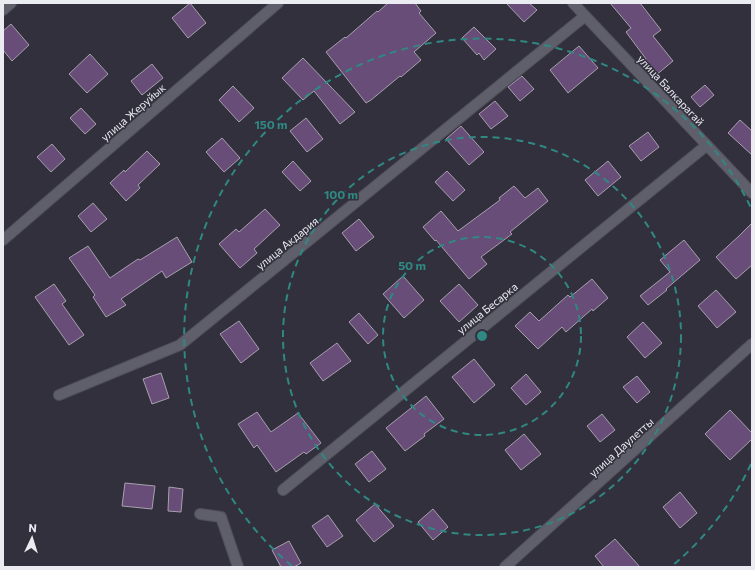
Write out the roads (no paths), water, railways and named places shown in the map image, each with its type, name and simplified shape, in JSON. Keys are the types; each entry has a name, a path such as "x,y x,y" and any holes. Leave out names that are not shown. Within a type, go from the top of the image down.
{"street":[{"path":"3,10 11,3"},
{"name":"улица Жеруйык","path":"3,240 278,3"},
{"name":"улица Балкарагай","path":"573,3 752,193"},
{"name":"улица Акдария","path":"59,395 180,345 585,16"},
{"name":"улица Бесарка","path":"283,490 707,145"},
{"name":"улица Даулетты","path":"506,567 752,344"},
{"path":"200,514 221,516 238,567"}]}
